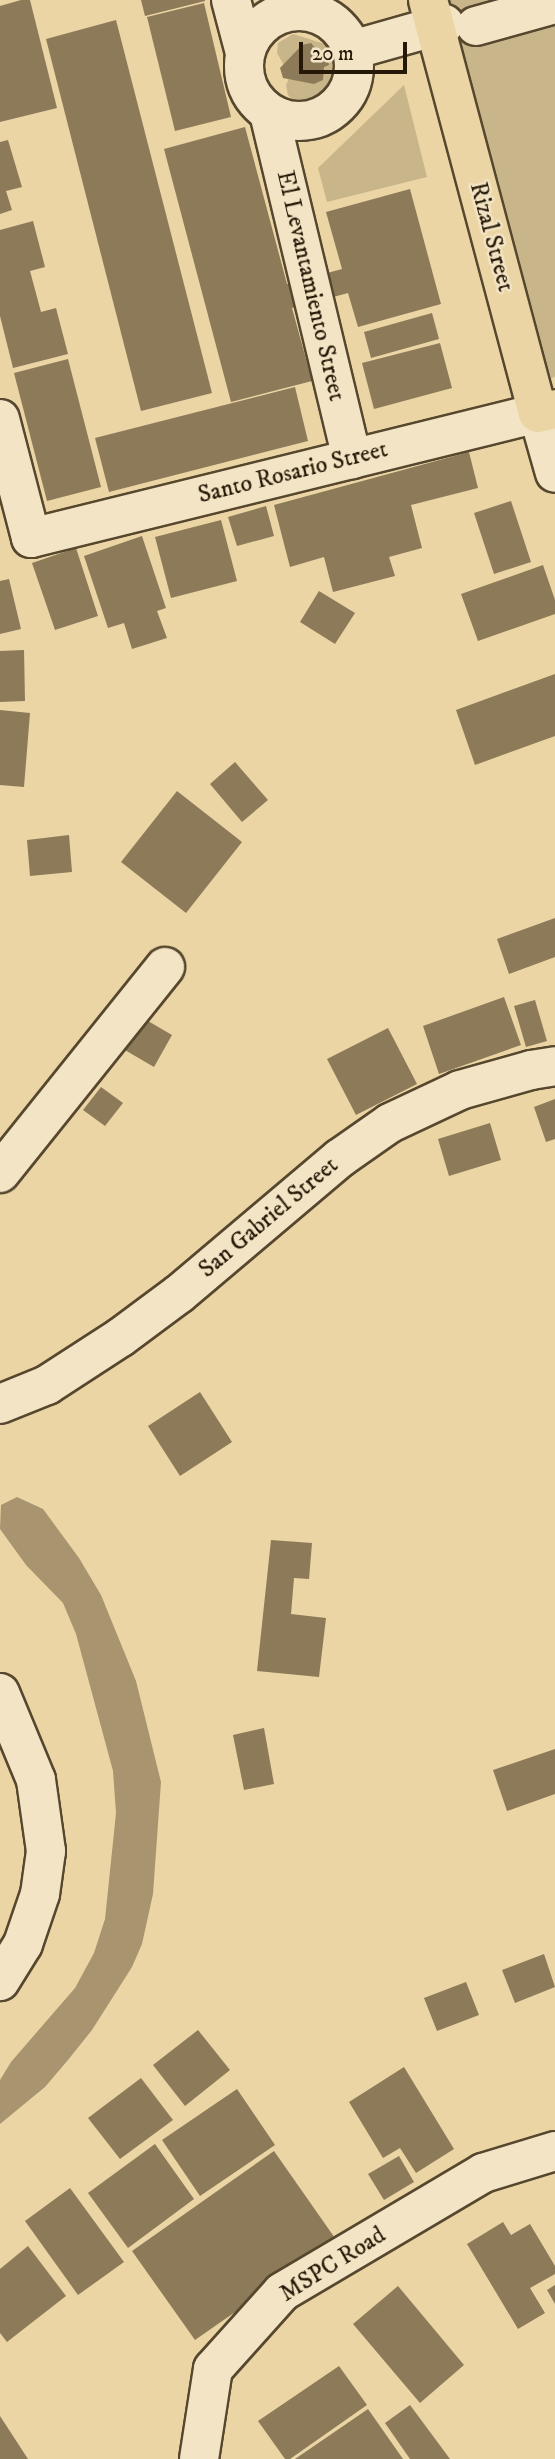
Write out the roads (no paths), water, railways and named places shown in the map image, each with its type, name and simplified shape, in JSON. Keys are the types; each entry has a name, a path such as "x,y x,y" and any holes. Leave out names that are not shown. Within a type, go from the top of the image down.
{"main road":[{"name":"Rizal Street","path":"456,14 547,411"}],"street":[{"name":"El Levantamiento Street","path":"230,0 245,53 245,80 259,104 269,113 352,459"},
{"path":"352,50 456,14 555,4"},
{"path":"245,53 258,28 282,13 296,10 325,17 337,25 352,50 352,80 337,105 311,120 282,118 269,113"},
{"name":"Santo Rosario Street","path":"0,419 32,538 547,411"},
{"name":"Rizal Street","path":"547,411 555,473"},
{"path":"0,1173 165,967"},
{"name":"San Gabriel Street","path":"0,1404 47,1385 179,1294 340,1158 390,1123 460,1090 555,1066"},
{"path":"0,1693 36,1780 46,1851 40,1894 23,1944 0,1981"},
{"name":"MSPC Road","path":"199,2459 213,2368 282,2292 483,2173 555,2151"}]}
